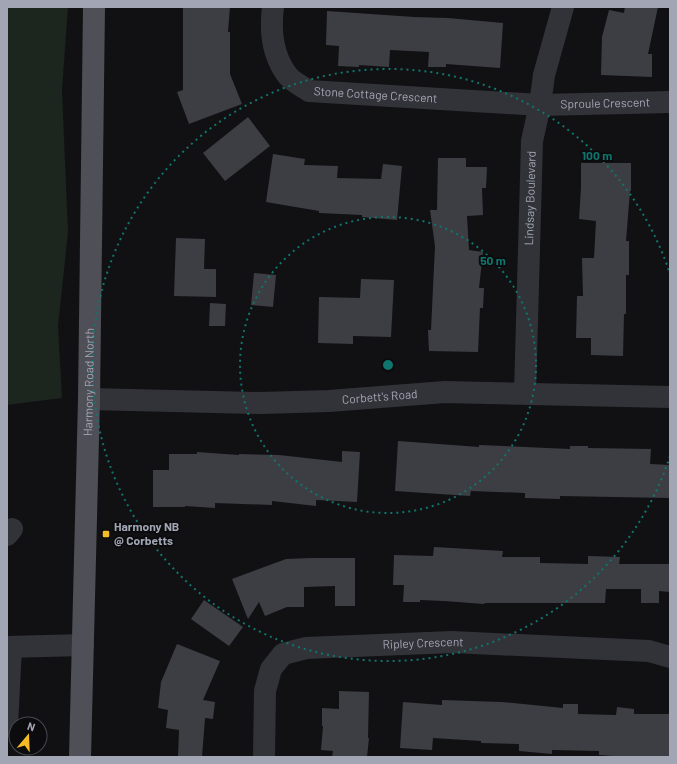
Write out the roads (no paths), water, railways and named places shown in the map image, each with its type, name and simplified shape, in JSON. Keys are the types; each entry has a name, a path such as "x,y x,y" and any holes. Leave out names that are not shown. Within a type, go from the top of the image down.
{"main road":[{"name":"Harmony Road North","path":"80,757 89,399 94,7"}],"street":[{"name":"Stone Cottage Crescent","path":"273,7 271,23 276,53 289,77 309,91 540,105"},
{"name":"Lindsay Boulevard","path":"525,394 532,141 540,105 544,75 563,7"},
{"name":"Sproule Crescent","path":"540,105 670,102"},
{"name":"Corbett's Road","path":"89,399 261,403 329,401 445,392 670,398"},
{"name":"Ripley Crescent","path":"264,757 265,691 271,669 283,654 306,648 452,642 649,651 670,657"},
{"path":"7,726 9,647 83,645"}],"place":[{"name":"Harmony NB @ Corbetts","path":"106,534"}]}
